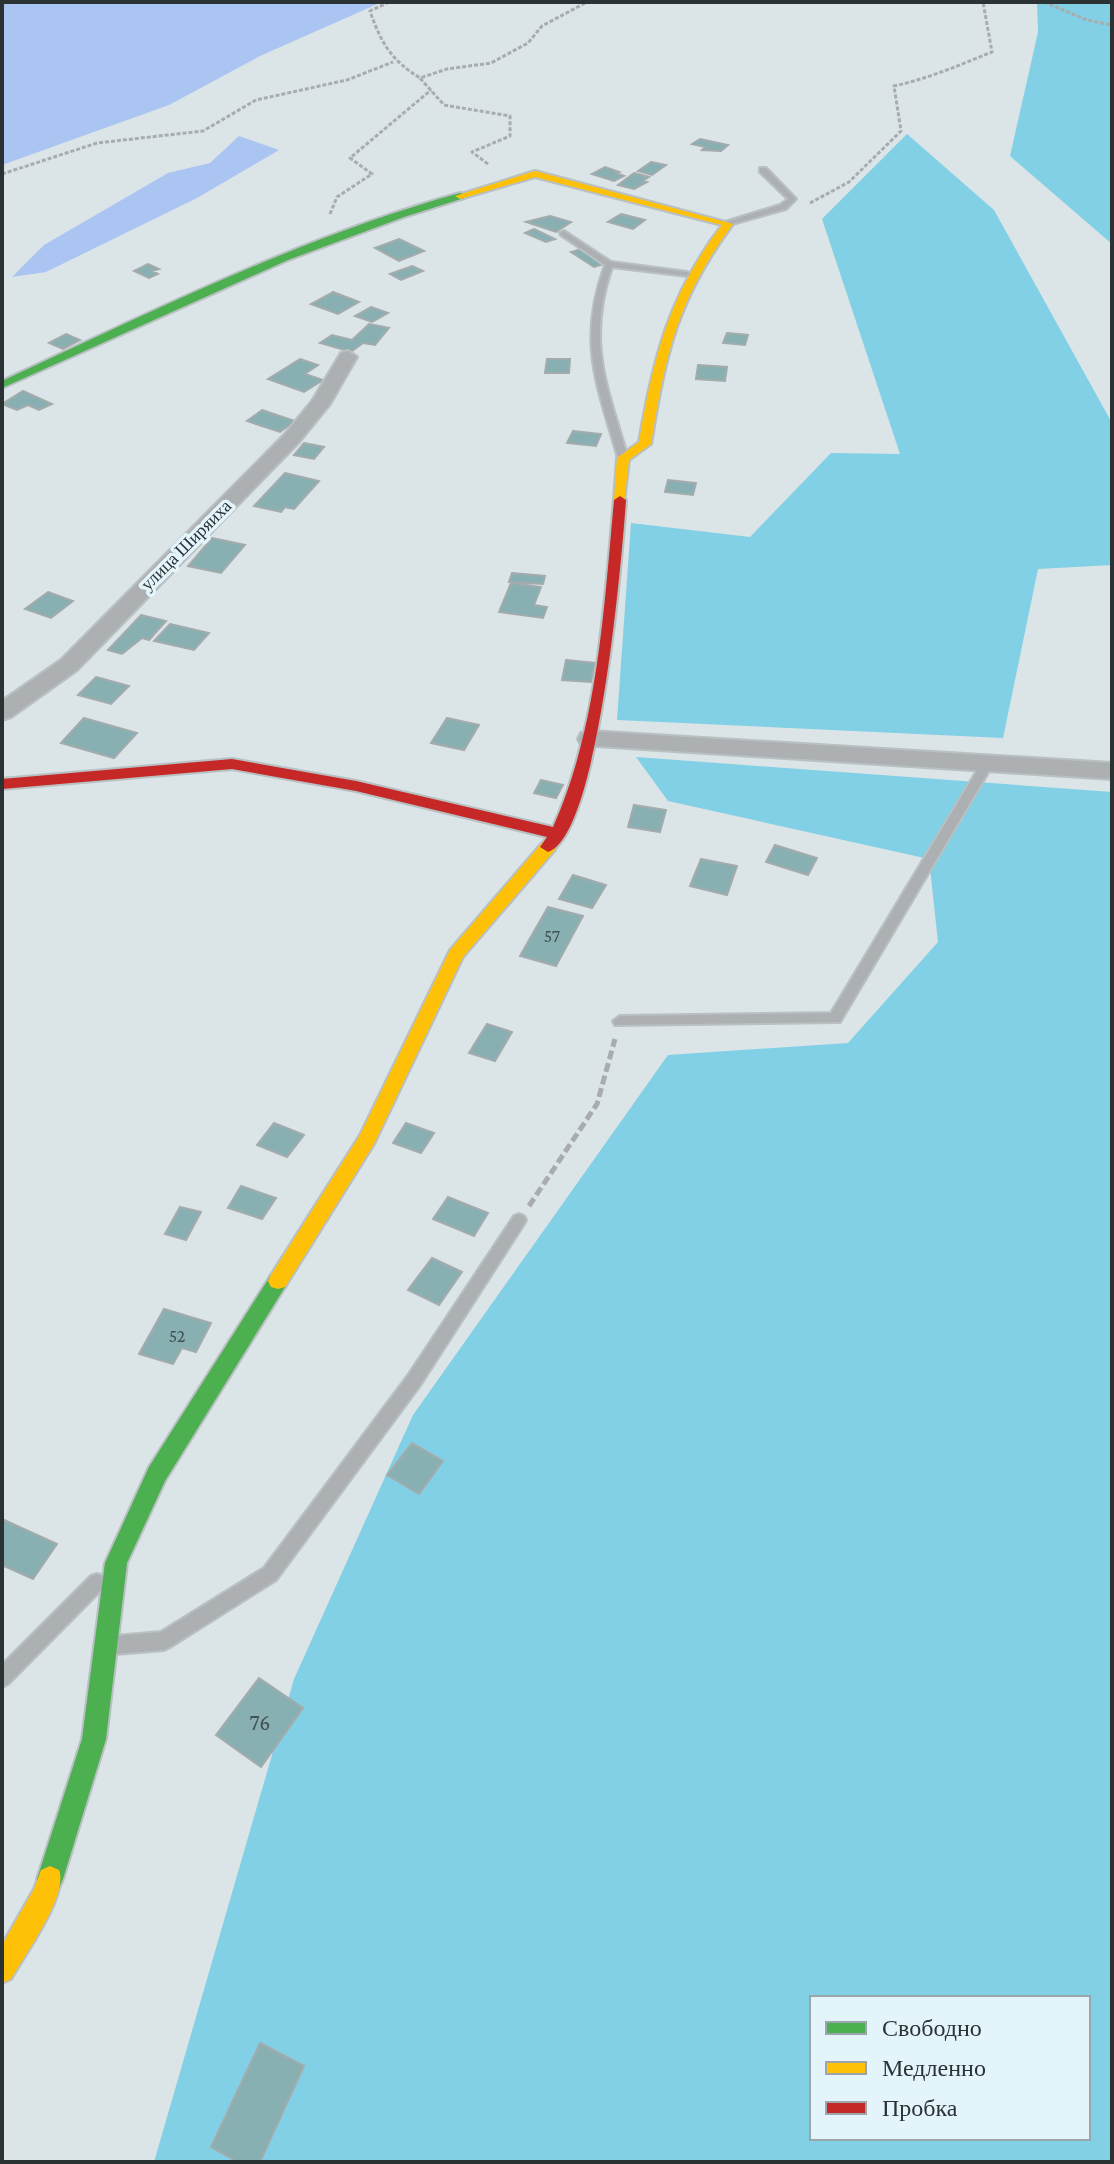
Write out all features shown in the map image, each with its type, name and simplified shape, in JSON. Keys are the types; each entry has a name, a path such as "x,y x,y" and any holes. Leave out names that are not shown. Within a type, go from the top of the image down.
{"street":[{"path":"2,385 305,247 374,221 535,174 728,224 687,274 660,350 645,444 623,458 612,599 590,739 559,834 456,954 367,1139 157,1474 116,1563 94,1739 45,1895 2,1970"},
{"name":"улица Ширяиха","path":"2,712 69,665 292,438 320,404 348,357"},
{"path":"590,739 1112,771"},
{"path":"2,784 232,764 356,786 559,834"}],"lane":[{"path":"728,224 790,203 790,195 763,170"},
{"path":"564,233 609,264 687,274"},
{"path":"609,264 597,291 591,324 595,358 623,458"},
{"path":"620,1021 835,1018 987,764"},
{"path":"104,1645 164,1641 270,1574 415,1379 519,1220"},
{"path":"2,1678 116,1563"}],"path":[{"path":"389,2 370,11 378,43 393,62 420,78 444,105 510,116 510,136 472,152 481,162 535,174"},
{"path":"420,78 447,69 491,63 528,43 542,26 587,2"},
{"path":"790,203 810,203 849,182 901,131 894,86 929,79 936,71 971,63 992,52 983,2"},
{"path":"1044,2 1087,20 1112,25"},
{"path":"2,174 97,143 203,131 256,100 347,80 393,62"},
{"path":"305,247 332,212 337,197 372,174 350,158 431,90"},
{"path":"519,1220 597,1104 620,1021"}],"shaded area":[{"path":"2,2 382,2 260,56 169,105 2,165"},
{"path":"1037,2 1112,2 1112,244 1010,156 1038,32"},
{"path":"907,134 994,210 1112,423 1112,565 1038,569 1003,738 617,720 631,523 750,537 831,453 900,454 822,219"},
{"path":"239,136 279,150 197,198 46,272 12,277 44,245 168,173 210,163"},
{"path":"636,757 1112,792 1112,2162 154,2162 294,1679 413,1415 668,1055 848,1043 938,942 929,859 668,801"}],"building":[{"path":"700,139 728,145 721,151 702,150 705,147 692,144"},
{"path":"651,162 666,165 652,175 638,171"},
{"path":"605,167 624,176 614,181 592,174"},
{"path":"634,173 649,177 643,181 647,182 634,189 618,185"},
{"path":"621,214 645,220 633,229 608,222"},
{"path":"550,216 571,222 556,232 526,222"},
{"path":"534,229 555,239 546,242 525,233"},
{"path":"399,239 424,251 399,261 375,248"},
{"path":"581,249 604,264 594,267 571,252"},
{"path":"148,264 159,269 152,271 158,274 149,278 134,271"},
{"path":"412,266 423,271 401,280 390,274"},
{"path":"333,292 359,302 338,314 311,304"},
{"path":"371,307 388,313 372,322 355,316"},
{"path":"369,324 389,328 375,345 363,343 351,352 320,343 332,335 352,340"},
{"path":"727,333 748,335 745,345 723,343"},
{"path":"66,334 80,340 63,349 49,343"},
{"path":"300,359 318,365 305,374 323,380 304,392 268,379"},
{"path":"547,359 570,359 569,373 545,373"},
{"path":"698,365 727,367 725,381 696,379"},
{"path":"23,391 52,404 39,410 28,405 17,410 2,404"},
{"path":"262,410 295,421 280,432 247,421"},
{"path":"573,431 601,434 596,446 567,443"},
{"path":"304,443 324,447 314,459 294,455"},
{"path":"285,473 319,481 294,509 285,507 281,512 254,506"},
{"path":"668,480 696,483 693,495 665,492"},
{"path":"212,538 245,545 221,573 188,566"},
{"path":"512,573 545,576 543,584 509,582"},
{"path":"511,583 541,587 534,605 547,607 543,618 499,612"},
{"path":"48,592 73,601 51,618 25,609"},
{"path":"141,615 166,621 149,640 142,638 122,654 108,650"},
{"path":"170,624 209,633 194,650 154,641"},
{"path":"566,660 595,663 591,682 562,680"},
{"path":"96,677 129,686 111,704 78,695"},
{"path":"84,718 137,733 114,758 61,743"},
{"path":"447,718 479,725 464,750 431,743"},
{"path":"541,780 563,785 556,798 534,793"},
{"path":"634,805 666,810 660,832 628,827"},
{"path":"775,845 817,858 808,875 766,862"},
{"path":"701,859 737,866 727,895 690,886"},
{"path":"573,875 606,885 592,908 559,899"},
{"path":"548,907 583,916 556,966 520,956"},
{"path":"487,1024 512,1032 495,1061 469,1053"},
{"path":"274,1123 304,1135 287,1157 257,1145"},
{"path":"406,1123 434,1133 421,1153 393,1143"},
{"path":"241,1186 276,1198 262,1219 228,1208"},
{"path":"448,1197 488,1213 474,1236 433,1219"},
{"path":"180,1207 201,1212 186,1240 165,1234"},
{"path":"432,1258 462,1272 439,1305 408,1290"},
{"path":"164,1309 211,1323 196,1352 182,1348 173,1364 139,1354"},
{"path":"412,1443 443,1461 419,1494 387,1475"},
{"path":"2,1519 57,1544 33,1579 2,1565"},
{"path":"259,1678 303,1708 261,1767 216,1735"},
{"path":"260,2043 304,2066 260,2162 238,2162 211,2147"}],"traffic: fast":[{"path":"2,385 285,258 401,214 460,196"},
{"path":"50,1879 94,1739 116,1563 157,1474 278,1281"}],"traffic: slow":[{"path":"460,196 535,174 728,224 708,250 680,301 662,354 645,444 623,458 620,500"},
{"path":"278,1281 367,1139 456,954 548,847"},
{"path":"2,1970 45,1895 50,1879"}],"traffic: jam":[{"path":"548,847 558,833 567,810 594,716 606,644 620,500"},
{"path":"2,784 232,764 356,786 559,834"}]}
